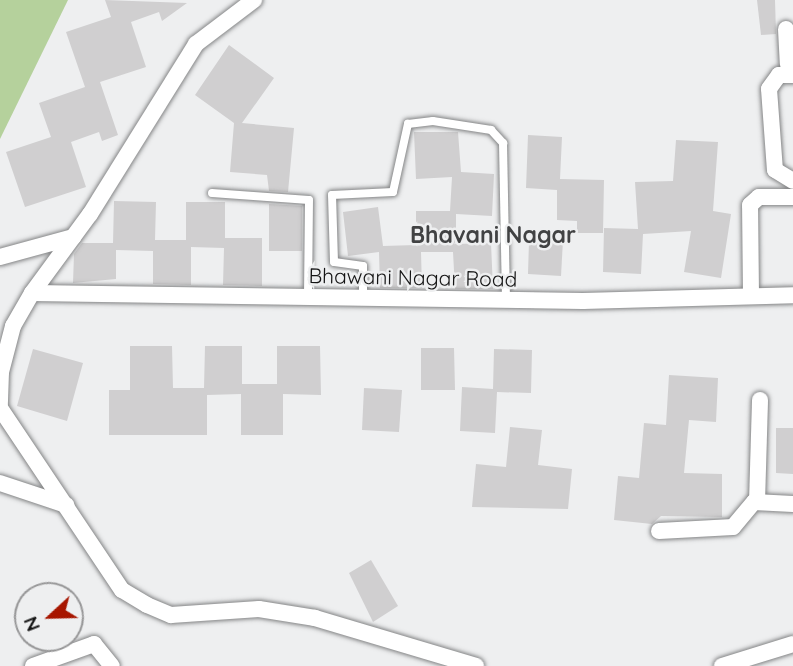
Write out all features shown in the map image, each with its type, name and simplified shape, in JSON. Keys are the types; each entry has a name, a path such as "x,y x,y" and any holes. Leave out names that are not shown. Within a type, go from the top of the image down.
{"street":[{"path":"254,0 196,44 73,237 32,293 13,326 1,372 0,408 122,590 171,615 258,609 316,618 477,666"},
{"path":"786,29 791,68"},
{"path":"770,65 791,68"},
{"path":"791,68 779,75 769,89 775,170 793,181"},
{"path":"751,296 750,205 759,197 793,197"},
{"path":"0,257 73,237"},
{"name":"Bhawani Nagar Road","path":"32,293 308,295 363,300 793,295"},
{"path":"659,531 733,527 757,502 760,400"},
{"path":"0,483 66,505"},
{"path":"757,502 793,504"},
{"path":"33,666 94,644 112,666"},
{"path":"722,666 793,645"}],"lane":[{"path":"363,300 363,266 334,262 332,195 393,192 408,124 433,121 491,130 503,143 506,300"},
{"path":"212,193 309,201 308,295"}],"green space":[{"path":"0,0 68,0 0,139"}],"building":[{"path":"105,0 187,3 162,21 159,12 131,22 146,67 100,82 118,135 102,141 99,132 71,142 86,187 25,207 6,152 51,137 39,103 85,87 66,32 111,17"},
{"path":"757,0 775,0 776,34 761,35"},
{"path":"229,45 274,78 242,123 294,128 288,192 269,191 267,175 230,172 234,123 195,95"},
{"path":"414,132 458,132 461,172 494,174 492,216 456,214 456,244 491,243 493,289 455,289 453,252 421,252 422,288 380,288 379,252 348,256 343,212 378,207 383,246 416,245 416,211 450,211 452,177 416,179"},
{"path":"528,135 562,137 560,179 604,180 603,233 577,233 577,221 557,220 557,190 526,188"},
{"path":"676,140 718,142 713,211 731,214 721,278 684,272 691,231 643,234 641,274 603,272 604,228 638,229 635,182 673,181"},
{"path":"114,201 156,202 155,240 186,240 186,202 225,202 225,238 262,238 262,286 223,285 224,248 191,247 191,285 153,284 153,251 116,250 116,279 73,283 74,254 82,243 113,243"},
{"path":"269,204 302,206 302,251 269,251"},
{"path":"563,240 561,276 528,274 529,241"},
{"path":"130,346 172,346 173,388 204,388 205,346 242,346 242,384 277,384 277,346 320,346 321,395 283,394 283,435 241,435 241,394 207,395 207,435 109,435 109,390 130,390"},
{"path":"421,348 454,348 455,390 421,390"},
{"path":"33,349 83,363 67,421 17,406"},
{"path":"494,349 532,350 531,393 497,392 495,433 460,431 462,387 493,389"},
{"path":"669,375 718,378 716,422 689,420 684,473 722,474 722,517 661,516 652,524 614,520 618,476 639,478 644,423 666,425"},
{"path":"364,388 402,390 399,432 362,430"},
{"path":"510,427 542,430 538,465 572,469 568,509 472,507 476,464 506,467"},
{"path":"776,428 793,428 793,474 776,473"},
{"path":"371,560 398,606 373,622 349,573"}],"district":[{"name":"Bhavani Nagar","path":"493,235"}]}
